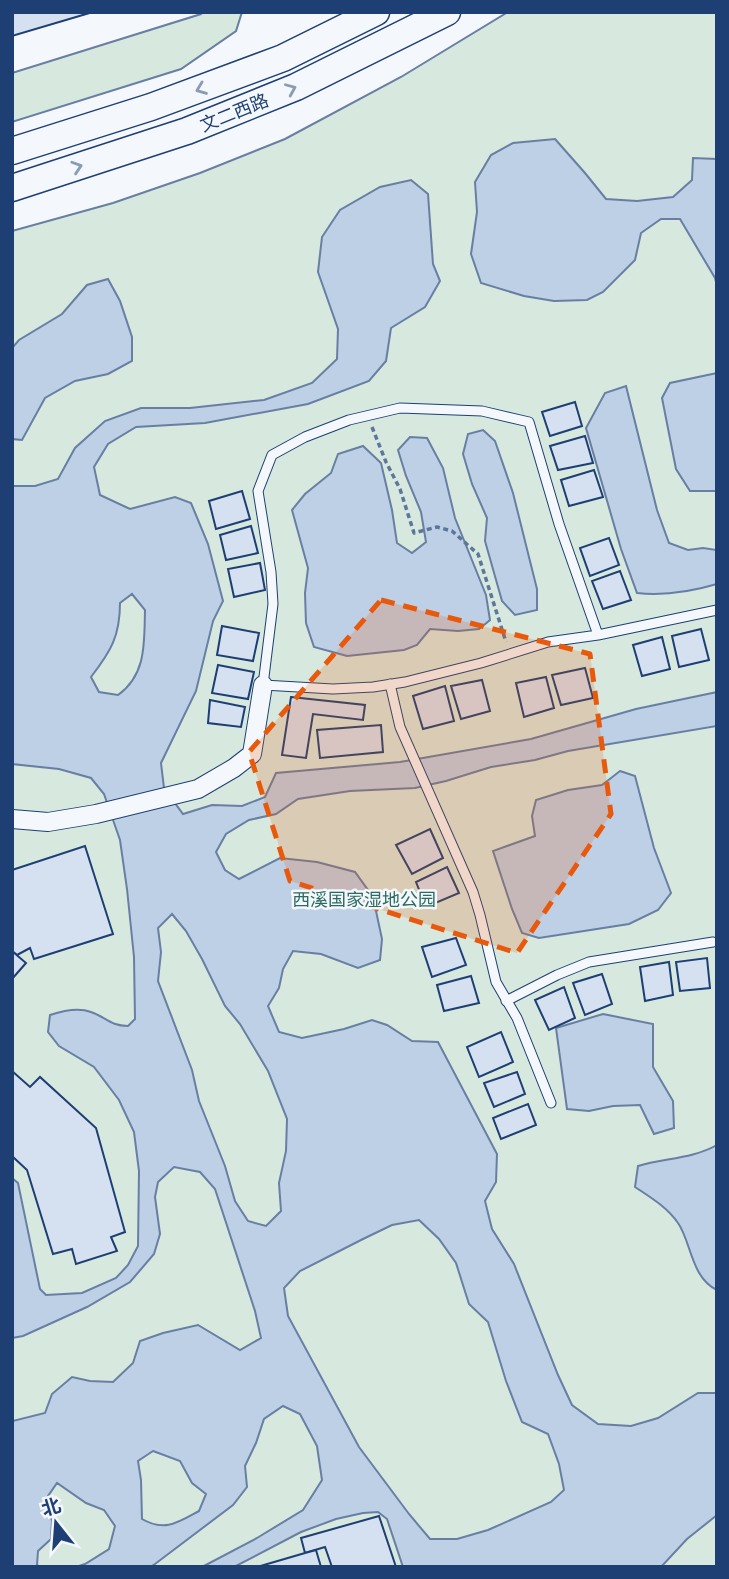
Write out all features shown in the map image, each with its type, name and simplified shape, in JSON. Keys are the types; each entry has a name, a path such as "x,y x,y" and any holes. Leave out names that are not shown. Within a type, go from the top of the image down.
{"main road":[{"name":"文二西路","path":"12,151 151,107 283,58 376,12"},
{"name":"文二西路","path":"12,188 196,128 296,87 447,12"}],"street":[{"path":"12,819 48,822 96,814 198,789 252,754 263,685"}],"lane":[{"path":"598,635 559,524 529,422 482,411 400,408 349,420 305,437 272,455 258,491 271,572 273,604 263,685 333,689 405,682 548,642 598,635 717,610"},
{"path":"390,684 400,727 473,892 496,982 517,1018 551,1103"},
{"path":"506,1001 589,962 713,942"}],"path":[{"path":"368,415 386,462 400,489 414,533 437,527 452,531 478,554 510,654"}],"highlighted area":[{"path":"381,600 590,654 611,814 517,953 290,881 249,752"}],"green space":[{"path":"203,12 242,12 236,31 181,69 12,122 12,73"},
{"name":"西溪国家湿地公园","path":"508,12 717,12 717,1567 12,1567 12,231 113,203 200,173 285,139 401,77"}],"water":[{"path":"555,139 606,199 637,201 673,197 692,180 693,158 717,159 717,286 715,278 680,219 661,219 641,233 635,260 603,292 587,300 554,301 524,296 481,283 471,254 477,212 475,182 491,155 513,143"},
{"path":"411,180 428,194 433,264 440,281 425,307 391,328 386,361 369,381 308,404 205,423 136,427 108,444 94,467 100,495 130,509 175,497 191,503 208,544 223,601 213,621 196,691 161,763 164,788 183,814 212,805 242,806 265,797 276,773 400,762 531,739 636,709 717,692 717,726 568,751 491,767 415,788 350,791 298,799 276,814 249,820 226,834 216,852 225,870 239,879 280,858 317,862 355,872 373,897 382,939 380,960 358,968 321,954 293,951 283,969 279,988 268,1006 279,1032 302,1038 372,1020 387,1025 412,1041 438,1042 497,1154 496,1182 485,1201 492,1229 514,1264 572,1405 598,1424 631,1426 658,1418 698,1393 717,1393 717,1515 687,1539 661,1567 403,1567 387,1519 378,1512 336,1519 301,1532 234,1567 202,1567 303,1510 322,1480 317,1446 300,1414 283,1406 264,1419 245,1466 247,1487 233,1505 150,1567 76,1567 109,1549 115,1526 104,1510 86,1503 57,1483 46,1499 52,1521 51,1539 38,1551 37,1565 41,1567 12,1567 12,1420 45,1413 52,1394 72,1377 113,1382 133,1363 140,1341 163,1333 198,1325 240,1350 261,1338 255,1311 215,1189 200,1172 174,1167 158,1182 155,1197 160,1234 154,1254 130,1282 87,1307 23,1336 12,1338 12,1178 18,1183 40,1289 46,1295 82,1293 116,1278 128,1265 138,1246 139,1171 134,1132 119,1100 94,1067 59,1046 48,1032 50,1015 75,1010 91,1012 112,1023 128,1026 135,1019 134,957 120,840 104,794 91,778 59,769 12,764 12,486 35,486 58,479 75,448 105,421 141,408 190,408 264,400 312,383 337,359 338,329 318,272 322,237 340,210 380,187","holes":["132,594 145,610 145,622 139,667 127,687 118,695 99,692 91,677 113,643 120,603","172,914 186,931 225,1006 240,1024 268,1071 287,1119 286,1151 279,1183 281,1211 266,1226 248,1221 235,1201 225,1166 199,1101 192,1070 158,981 161,952 158,928","419,1220 439,1239 456,1263 469,1304 488,1322 522,1422 548,1434 559,1464 564,1490 551,1502 488,1530 457,1539 430,1539 409,1514 359,1447 288,1316 284,1288 300,1271 392,1225","153,1451 180,1461 192,1483 206,1494 199,1511 164,1525 142,1519 138,1461"]},
{"path":"108,279 120,301 132,337 132,361 108,374 75,381 45,398 22,440 12,439 12,348 19,340 62,314 87,285"},
{"path":"717,373 717,491 690,491 676,469 662,398 670,383"},
{"path":"626,386 657,510 669,543 688,550 717,550 717,584 677,593 637,593 621,549 586,428 605,393"},
{"path":"483,430 495,441 513,493 537,589 537,610 515,615 502,601 485,541 487,518 472,484 463,454 468,434"},
{"path":"410,437 427,438 443,468 455,518 486,595 490,620 479,629 430,629 417,645 404,650 347,656 314,647 306,623 308,568 292,510 305,494 331,473 338,454 363,446 381,463 397,543 412,553 426,542 421,512 398,450"},
{"path":"620,771 635,776 654,848 671,893 658,910 629,924 539,938 522,933 493,851 535,836 532,816 536,800 568,790 602,785"},
{"path":"603,1014 653,1024 653,1067 673,1101 674,1128 654,1134 640,1105 613,1106 589,1111 567,1109 556,1028"},
{"path":"717,1145 717,1290 702,1277 674,1217 635,1187 638,1166 698,1153"}],"building":[{"path":"12,12 93,12 12,36"},
{"path":"575,402 582,426 550,436 542,412"},
{"path":"585,436 593,463 558,470 550,446"},
{"path":"594,470 603,497 569,506 561,480"},
{"path":"242,491 250,519 216,529 209,501"},
{"path":"251,526 258,553 226,560 220,535"},
{"path":"609,538 619,565 590,576 580,548"},
{"path":"260,563 265,590 234,597 228,569"},
{"path":"620,571 631,600 603,609 592,581"},
{"path":"222,626 259,633 253,661 217,655"},
{"path":"701,629 709,660 679,667 672,636"},
{"path":"662,637 670,669 642,676 633,645"},
{"path":"218,665 254,672 248,699 212,693"},
{"path":"585,668 593,698 561,705 552,675"},
{"path":"546,677 554,708 524,717 516,683"},
{"path":"482,680 490,711 461,719 451,686"},
{"path":"445,686 454,721 423,729 413,696"},
{"path":"291,697 365,705 363,720 313,714 306,758 282,755"},
{"path":"210,700 245,707 241,727 208,723"},
{"path":"381,725 383,752 320,758 317,730"},
{"path":"430,829 443,858 412,874 396,845"},
{"path":"85,846 113,934 34,959 30,948 17,955 12,951 12,870"},
{"path":"447,867 459,893 426,907 416,882"},
{"path":"456,938 466,965 432,977 422,947"},
{"path":"12,951 26,963 12,979"},
{"path":"707,958 710,988 680,991 676,962"},
{"path":"669,962 673,995 645,1001 640,967"},
{"path":"602,974 612,1004 585,1015 573,983"},
{"path":"471,976 479,1003 444,1011 437,985"},
{"path":"564,987 575,1018 549,1030 535,1000"},
{"path":"501,1032 513,1062 479,1077 467,1047"},
{"path":"12,1071 30,1087 40,1077 96,1128 125,1232 111,1237 117,1251 76,1264 72,1249 53,1254 27,1170 12,1156"},
{"path":"517,1072 525,1094 494,1107 484,1083"},
{"path":"528,1104 536,1125 501,1139 493,1118"},
{"path":"379,1516 396,1567 332,1567 325,1547 305,1553 301,1538"},
{"path":"316,1550 321,1567 257,1567 305,1553"}]}
